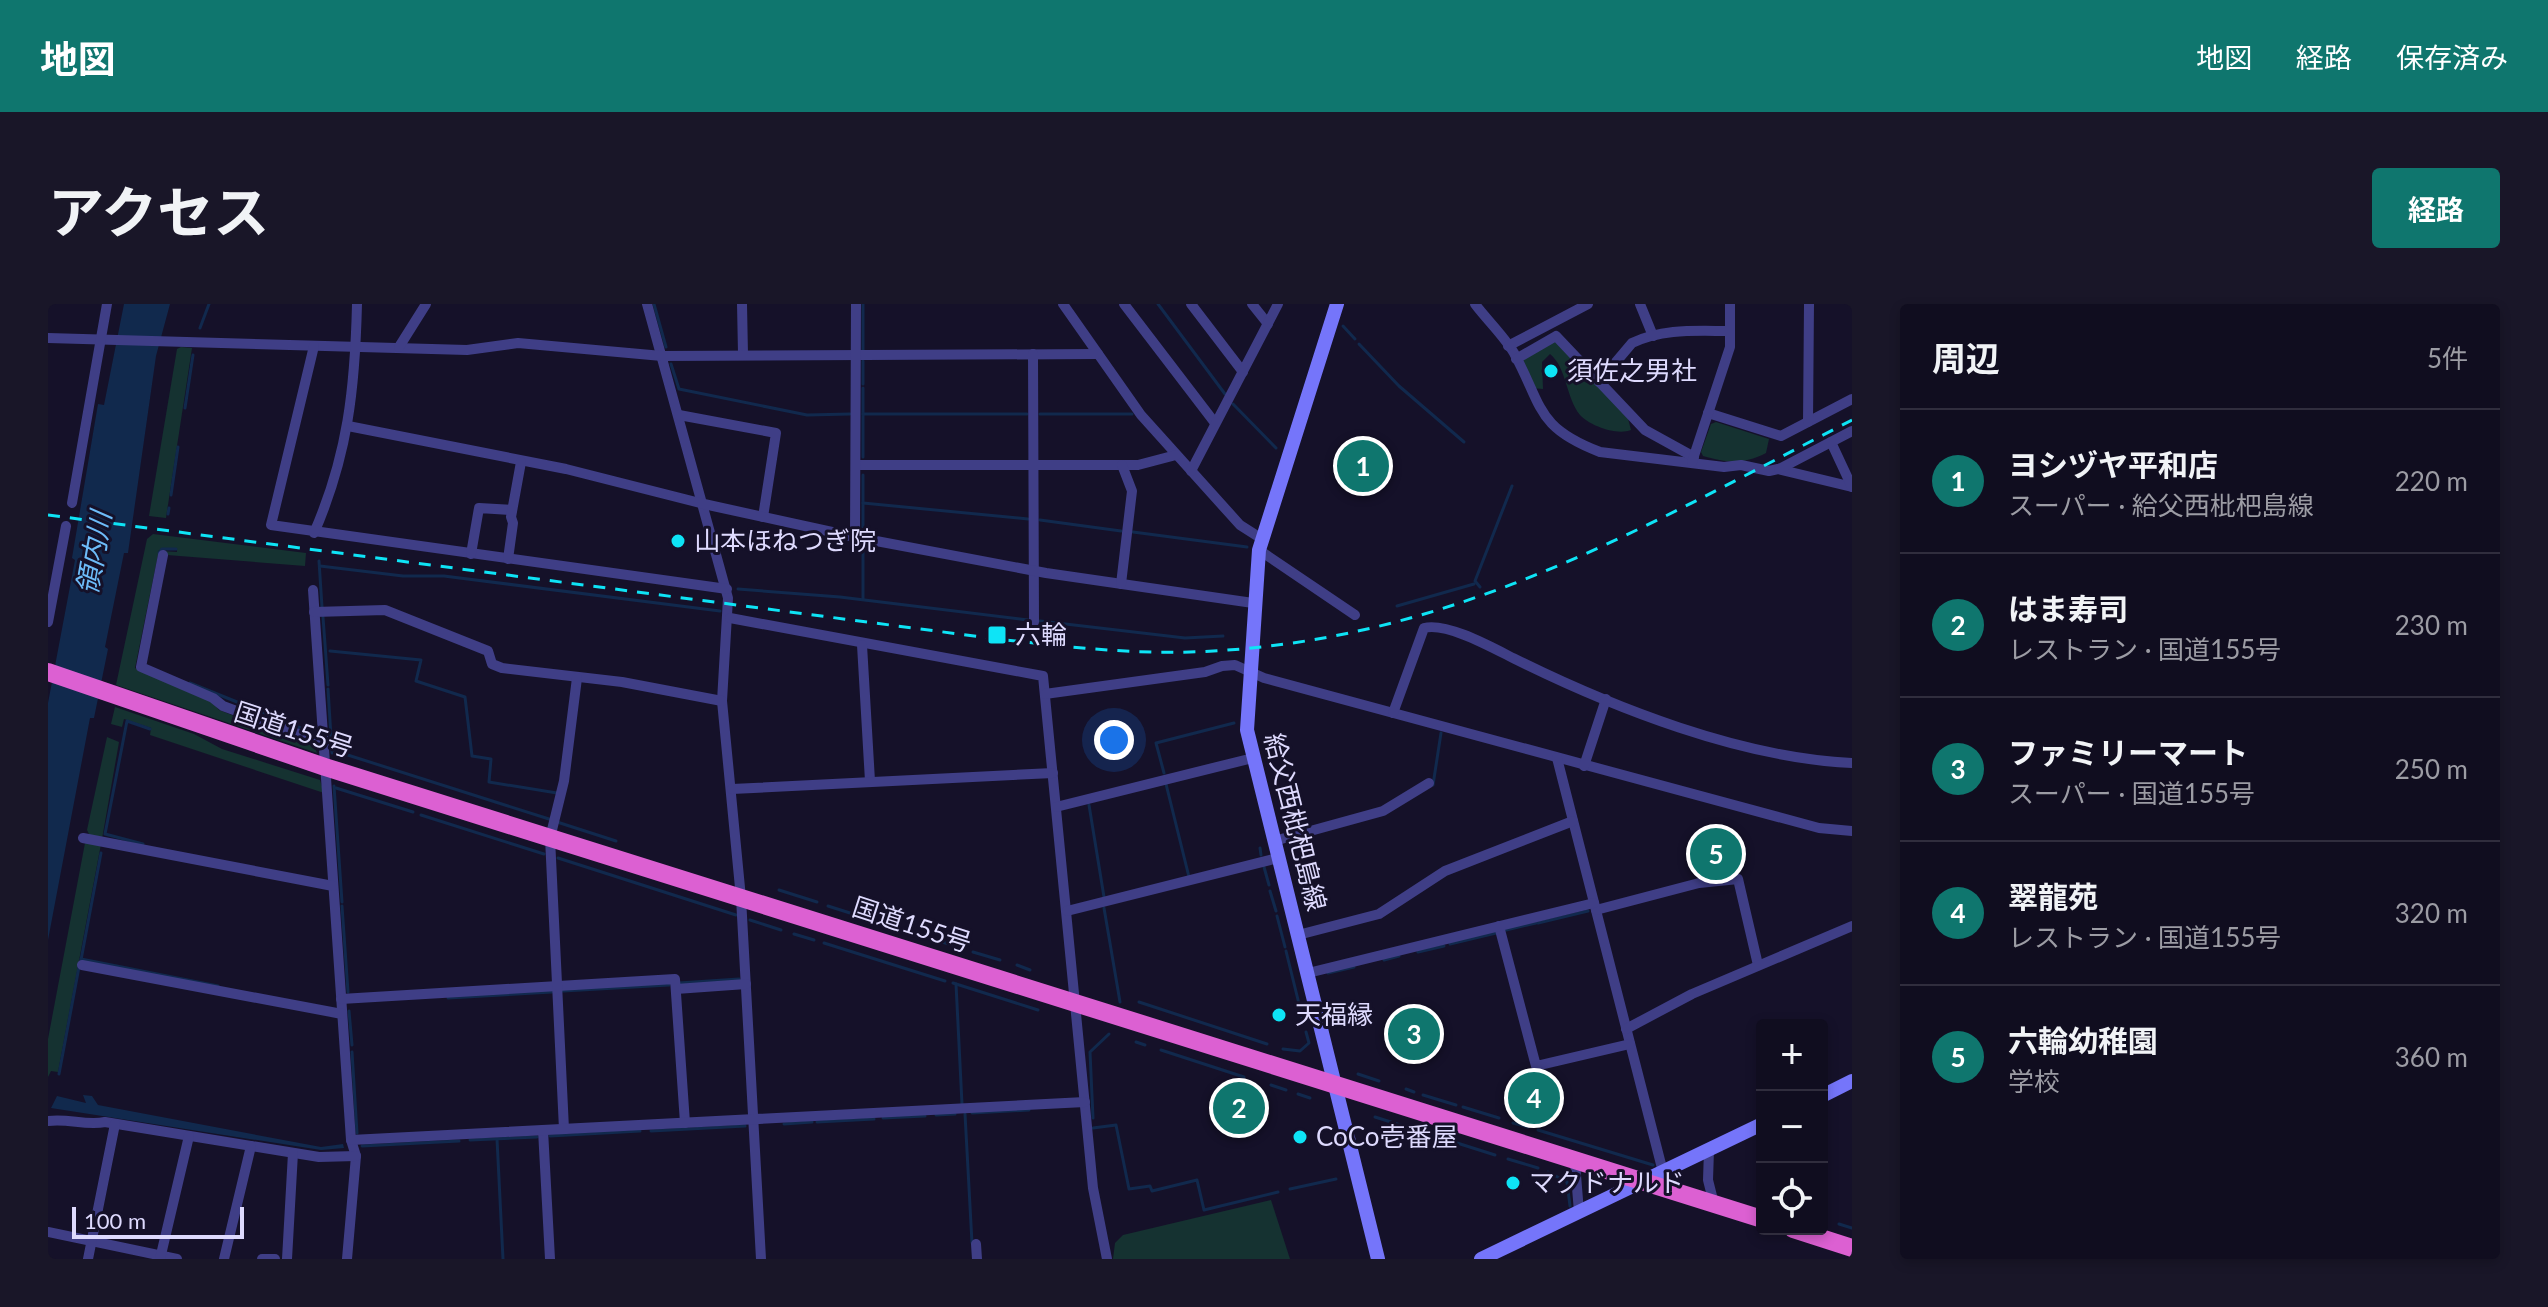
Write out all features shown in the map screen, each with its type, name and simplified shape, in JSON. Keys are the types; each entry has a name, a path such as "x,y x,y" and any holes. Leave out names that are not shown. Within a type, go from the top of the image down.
{"highway":[{"name":"国道155号","path":"48,672 325,767 1575,1163 1756,1217"},
{"path":"1812,1235 1852,1248"}],"main road":[{"name":"給父西枇杷島線","path":"1337,304 1260,544 1253,603 1247,730 1378,1259"},
{"path":"1828,1093 1852,1081"},
{"path":"1481,1259 1756,1127"}],"street":[{"path":"72,503 98,339 107,304"},
{"path":"314,533 336,480 348,426 357,304"},
{"path":"399,347 426,304"},
{"path":"647,304 727,589 730,618 722,701 741,898 761,1259"},
{"path":"742,304 743,354"},
{"path":"855,537 856,304"},
{"path":"1063,304 1141,415 1240,525 1260,544 1355,615"},
{"path":"1124,304 1215,423"},
{"path":"1191,304 1243,372"},
{"path":"1252,304 1268,324"},
{"path":"1191,471 1278,304"},
{"path":"1475,304 1516,359 1538,409 1575,443 1600,452 1778,469 1852,487"},
{"path":"1508,346 1588,304"},
{"path":"1640,304 1653,336"},
{"path":"1693,460 1730,347 1730,304 1743,304"},
{"path":"1808,422 1809,304"},
{"path":"1599,382 1632,343 1668,332 1730,331"},
{"path":"1516,359 1556,336 1645,430 1693,460"},
{"path":"48,338 467,350 518,343 662,356 1098,354"},
{"path":"314,346 271,525 727,589"},
{"path":"1033,354 1034,622"},
{"path":"1708,413 1781,436 1852,399"},
{"path":"679,415 776,433 763,517"},
{"path":"348,426 566,469 704,504 855,537 1034,570 1253,603"},
{"path":"1778,469 1852,431"},
{"path":"1831,442 1852,487"},
{"path":"856,465 1138,465 1176,455"},
{"path":"508,559 512,510 521,462"},
{"path":"1121,584 1132,491 1122,465"},
{"path":"471,554 479,508 512,510"},
{"path":"48,622 66,526"},
{"path":"163,555 141,667 213,698 223,706 323,743"},
{"path":"313,590 351,1140 356,1156 347,1259"},
{"path":"314,612 385,610 488,651 492,664 502,668 622,682 722,701"},
{"path":"730,618 862,645 1043,676 1093,1188 1107,1259"},
{"path":"1393,713 1424,628 1435,625 1606,699 1690,730 1774,752 1852,763"},
{"path":"862,645 870,781"},
{"path":"1045,694 1235,665 1249,673 1584,766 1819,828 1852,831"},
{"path":"564,1129 550,838 564,781 577,678"},
{"path":"1584,766 1606,699"},
{"path":"1056,807 1253,758"},
{"path":"1557,758 1663,1172"},
{"path":"732,789 1053,773"},
{"path":"1274,841 1383,811 1429,783"},
{"path":"1298,935 1379,914 1445,871 1573,821"},
{"path":"83,838 333,886"},
{"path":"1067,911 1278,858"},
{"path":"1308,973 1499,926 1699,883 1738,879 1758,965"},
{"path":"1499,926 1536,1066 1630,1044"},
{"path":"1626,1029 1758,965 1852,926"},
{"path":"82,965 342,1014"},
{"path":"341,999 675,979 685,1123"},
{"path":"676,989 746,984"},
{"path":"351,1140 1085,1102"},
{"path":"48,1121 65,1118 293,1153 356,1156"},
{"path":"88,1259 115,1124"},
{"path":"543,1130 550,1259"},
{"path":"160,1257 189,1136"},
{"path":"224,1259 251,1146"},
{"path":"1709,1150 1708,1180 1714,1204"},
{"path":"287,1259 293,1153"},
{"path":"1575,1163 1579,1212"},
{"path":"48,1232 177,1259"},
{"path":"976,1244 977,1259"},
{"path":"262,1259 275,1259"}],"green space":[{"path":"1555,341 1627,415 1631,430 1618,432 1603,428 1580,415 1560,367 1550,354 1542,362 1543,389 1532,388 1523,359"},
{"path":"192,348 166,518 149,516 177,349"},
{"path":"1716,422 1769,439 1766,453 1735,462 1703,456 1701,452 1711,424"},
{"path":"153,534 306,553 305,566 167,555 162,551 177,552 177,549 159,550 135,668 211,701 219,710 296,740 313,743 317,753 116,685 147,539"},
{"path":"115,707 194,734 222,749 320,780 324,793 150,735 151,728 124,719 122,727 111,724"},
{"path":"107,737 119,742 102,839 90,836 87,830"},
{"path":"85,843 101,844 58,1072 51,1071 48,1077 48,1039"},
{"path":"1271,1200 1290,1259 1113,1259 1115,1243 1123,1235"}],"water":[{"name":"領内川","path":"124,304 170,304 156,356 128,553 124,553 105,647 108,649 94,718 90,718 48,940 48,703 75,560 72,558 98,404 104,405"},
{"path":"83,1095 92,1096 98,1105 321,1147 343,1144 344,1148 321,1150 51,1108 57,1096 86,1103"}],"waterway":[{"path":"200,328 209,304"},
{"path":"654,304 666,347"},
{"path":"863,304 863,351"},
{"path":"1158,304 1225,394"},
{"path":"1343,326 1355,339"},
{"path":"1359,344 1399,386 1464,442"},
{"path":"185,408 193,355"},
{"path":"863,361 863,384"},
{"path":"671,364 679,389 807,415 850,414"},
{"path":"863,388 863,457"},
{"path":"1233,404 1276,448"},
{"path":"863,414 1027,414"},
{"path":"1040,414 1132,414"},
{"path":"171,495 178,447"},
{"path":"863,475 863,533"},
{"path":"1480,587 1475,581 1512,486"},
{"path":"863,503 1028,519"},
{"path":"168,514 169,508"},
{"path":"1040,520 1121,531"},
{"path":"1133,532 1247,547"},
{"path":"863,548 863,599"},
{"path":"159,553 162,549 176,549"},
{"path":"319,561 322,607"},
{"path":"320,566 403,576 444,576 720,611"},
{"path":"1397,606 1474,584"},
{"path":"738,589 840,597 1028,620"},
{"path":"323,617 328,685"},
{"path":"1040,621 1185,638 1223,636"},
{"path":"330,651 421,660 416,681 465,697 472,756 491,759 489,782 557,793"},
{"path":"190,683 242,704"},
{"path":"328,689 332,753"},
{"path":"252,708 308,731"},
{"path":"143,844 105,834 127,721 150,729"},
{"path":"1164,773 1156,743 1234,723"},
{"path":"1433,785 1441,733"},
{"path":"332,750 549,819"},
{"path":"1166,784 1189,877"},
{"path":"334,786 342,902"},
{"path":"336,788 413,812"},
{"path":"1089,805 1104,897"},
{"path":"421,815 544,854"},
{"path":"557,822 616,841"},
{"path":"1260,848 1261,855"},
{"path":"81,960 101,853"},
{"path":"558,858 736,915"},
{"path":"1264,867 1269,885"},
{"path":"779,890 817,902"},
{"path":"1270,891 1276,911"},
{"path":"342,906 348,992"},
{"path":"828,906 872,920"},
{"path":"1104,908 1120,1002"},
{"path":"1538,923 1588,911"},
{"path":"1277,916 1285,947"},
{"path":"750,920 781,930"},
{"path":"881,923 895,927"},
{"path":"1506,930 1536,923"},
{"path":"912,933 922,935"},
{"path":"1450,944 1496,933"},
{"path":"794,934 814,940"},
{"path":"938,941 953,945"},
{"path":"824,943 945,981"},
{"path":"1418,952 1444,946"},
{"path":"1286,951 1301,1012"},
{"path":"973,952 1000,960"},
{"path":"1384,960 1399,956"},
{"path":"81,959 218,986"},
{"path":"1017,965 1030,970"},
{"path":"59,1074 79,967"},
{"path":"1328,973 1354,967"},
{"path":"679,983 739,979"},
{"path":"953,983 1038,1010"},
{"path":"956,984 962,1104"},
{"path":"563,991 669,985"},
{"path":"448,998 552,992"},
{"path":"1139,1002 1267,1044"},
{"path":"349,1011 352,1045"},
{"path":"1302,1018 1304,1023"},
{"path":"1283,1049 1300,1051 1309,1043 1306,1032"},
{"path":"1093,1118 1090,1052 1109,1034"},
{"path":"1136,1042 1145,1045"},
{"path":"1161,1050 1244,1077"},
{"path":"352,1052 357,1133"},
{"path":"1358,1074 1379,1081"},
{"path":"1271,1085 1286,1090"},
{"path":"1406,1089 1414,1092"},
{"path":"1298,1094 1310,1098"},
{"path":"1423,1095 1456,1105"},
{"path":"1463,1107 1499,1118"},
{"path":"972,1113 1029,1110"},
{"path":"936,1115 955,1114"},
{"path":"965,1114 972,1243"},
{"path":"883,1118 925,1116"},
{"path":"1375,1117 1495,1155"},
{"path":"817,1122 874,1119"},
{"path":"784,1124 812,1122"},
{"path":"1513,1123 1528,1127"},
{"path":"1093,1128 1116,1125 1129,1189 1150,1186 1152,1191 1197,1180 1204,1210 1278,1192"},
{"path":"651,1131 745,1126"},
{"path":"1538,1130 1653,1165"},
{"path":"550,1136 640,1131"},
{"path":"470,1140 537,1137"},
{"path":"497,1139 503,1259"},
{"path":"362,1146 459,1141"},
{"path":"1508,1159 1538,1168"},
{"path":"1548,1172 1567,1182 1570,1206"},
{"path":"1290,1189 1336,1179"},
{"path":"1839,1224 1852,1228"}],"railway":[{"path":"48,515 997,639 1117,651 1190,652 1283,644 1370,628 1454,605 1614,541 1852,420"}],"place":[{"name":"須佐之男社","path":"1551,371"},
{"name":"ヨシヅヤ平和店","path":"1363,466"},
{"name":"山本ほねつぎ院","path":"678,541"},
{"name":"六輪","path":"997,635"},
{"name":"六輪幼稚園","path":"1716,854"},
{"name":"天福縁","path":"1279,1015"},
{"name":"ファミリーマート","path":"1414,1034"},
{"name":"翠龍苑","path":"1534,1098"},
{"name":"はま寿司","path":"1239,1108"},
{"name":"CoCo壱番屋","path":"1300,1137"},
{"name":"マクドナルド","path":"1513,1183"}]}
